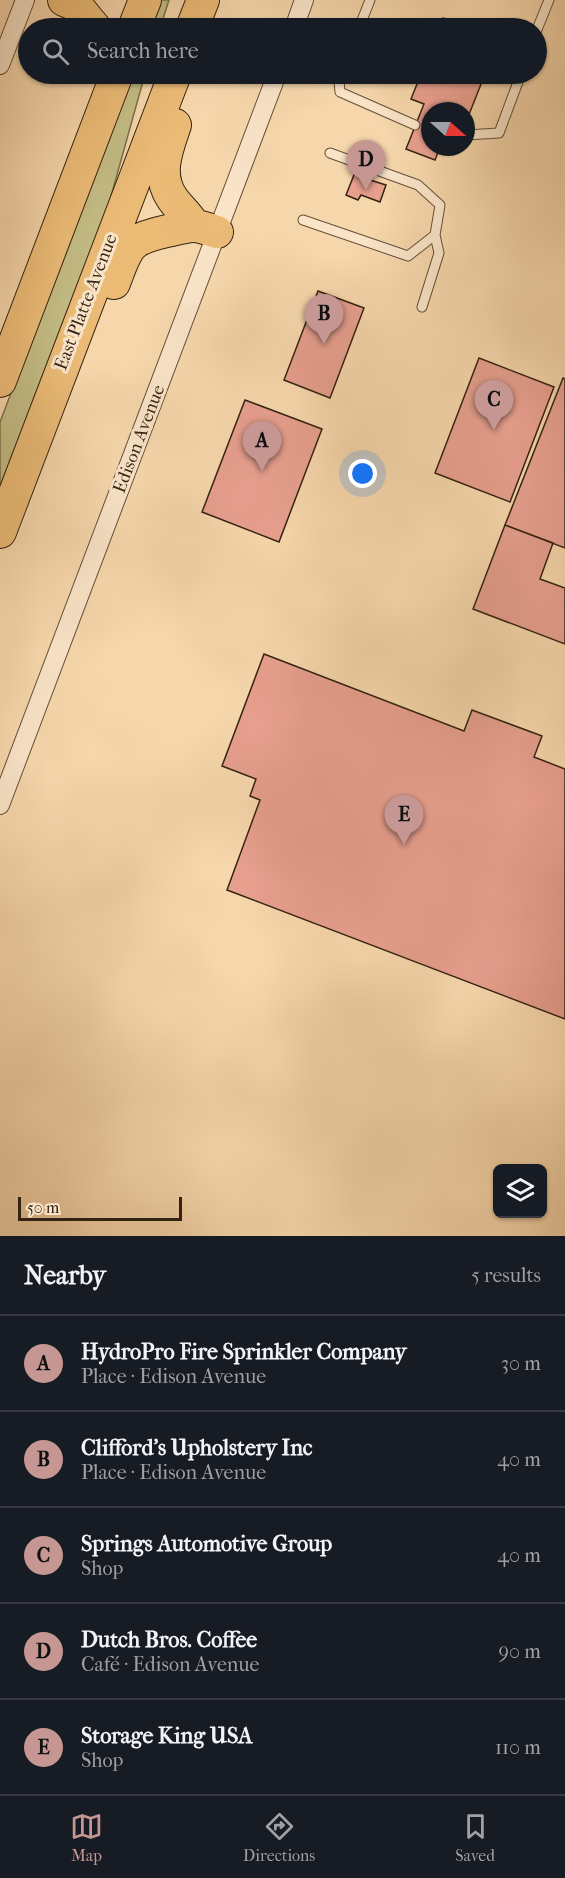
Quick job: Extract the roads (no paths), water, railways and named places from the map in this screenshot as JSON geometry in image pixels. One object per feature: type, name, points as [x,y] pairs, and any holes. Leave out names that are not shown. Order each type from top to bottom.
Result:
[{"type":"highway","points":[[138,18],[145,0]]},
{"type":"highway","points":[[69,198],[65,165],[94,84]]},
{"type":"highway","points":[[0,381],[113,84]]},
{"type":"highway","name":"East Platte Avenue","points":[[0,532],[171,84]]},
{"type":"highway","points":[[190,84],[163,164],[169,191],[205,228]]},
{"type":"highway","points":[[48,402],[75,388],[125,254],[134,242],[148,234],[205,228]]},
{"type":"street","points":[[18,18],[25,0]]},
{"type":"street","points":[[298,18],[304,0]]},
{"type":"street","points":[[0,65],[18,18]]},
{"type":"street","name":"Edison Avenue","points":[[0,805],[205,228],[272,84]]},
{"type":"lane","points":[[363,18],[370,0]]},
{"type":"lane","points":[[542,18],[549,0]]},
{"type":"lane","points":[[339,84],[340,92],[415,125]]},
{"type":"lane","points":[[475,134],[498,133],[517,84]]},
{"type":"lane","points":[[330,153],[418,185],[440,205],[435,235],[439,253],[422,307]]},
{"type":"lane","points":[[303,220],[408,256],[435,235]]},
{"type":"place","name":"Dutch Bros. Coffee","points":[[366,190]]},
{"type":"place","name":"Clifford's Upholstery Inc","points":[[324,344]]},
{"type":"place","name":"Springs Automotive Group","points":[[494,430]]},
{"type":"place","name":"HydroPro Fire Sprinkler Company","points":[[262,471]]},
{"type":"place","name":"Storage King USA","points":[[404,845]]}]
